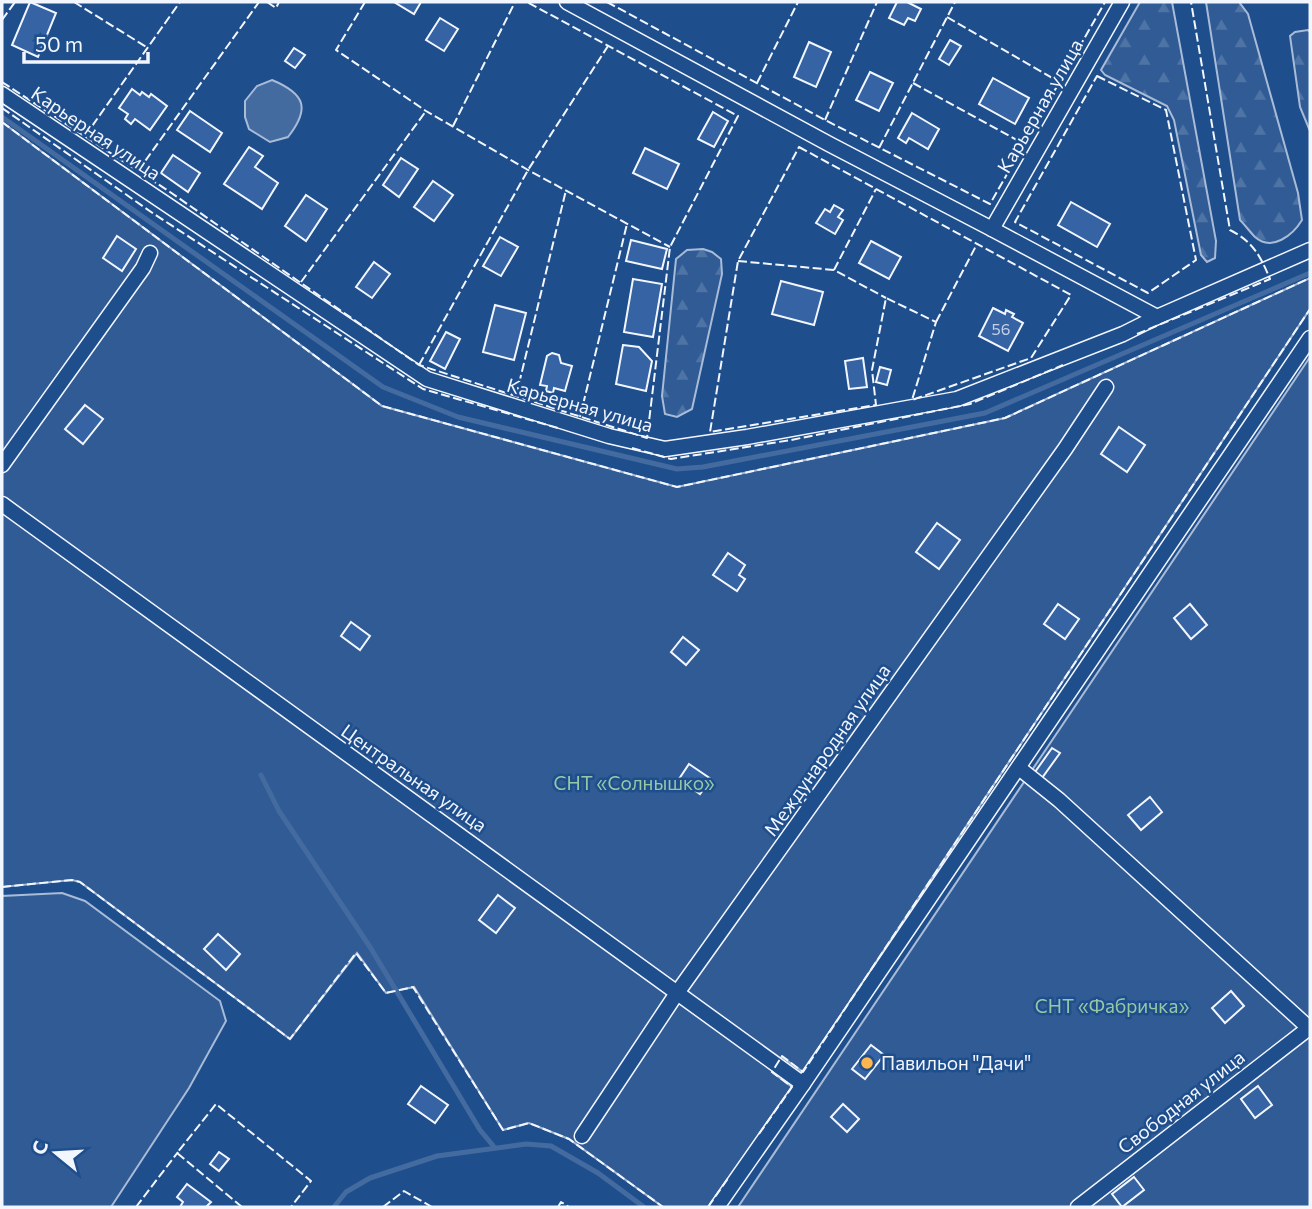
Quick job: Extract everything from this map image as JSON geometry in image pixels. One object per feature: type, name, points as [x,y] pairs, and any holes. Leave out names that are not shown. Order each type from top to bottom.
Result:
[{"type":"street","points":[[567,2],[1157,317]]},
{"type":"street","name":"Карьерная улица","points":[[992,229],[1122,2]]},
{"type":"street","name":"Карьерная улица","points":[[2,94],[297,290],[410,370],[427,379],[609,436],[665,449],[957,399],[1123,334],[1310,250]]},
{"type":"street","points":[[2,465],[143,268],[150,253]]},
{"type":"street","points":[[717,1207],[1310,338]]},
{"type":"street","name":"Международная улица","points":[[582,1136],[677,993],[1106,387]]},
{"type":"street","name":"Центральная улица","points":[[2,504],[333,745],[564,908],[803,1084]]},
{"type":"street","points":[[1019,768],[1059,800],[1309,1028]]},
{"type":"street","name":"Свободная улица","points":[[1078,1207],[1309,1028]]},
{"type":"shaded area","points":[[272,80],[298,97],[302,110],[288,137],[270,142],[249,129],[245,117],[245,101],[257,86]]},
{"type":"shaded area","name":"СНТ «Солнышко»","points":[[2,122],[382,406],[677,487],[1005,418],[1310,278],[1310,309],[803,1072],[782,1057],[776,1065],[772,1072],[792,1087],[708,1207],[663,1207],[569,1139],[529,1123],[503,1130],[414,987],[386,993],[357,953],[290,1039],[80,882],[72,880],[2,887]]},
{"type":"shaded area","name":"СНТ «Фабричка»","points":[[1310,357],[1310,1207],[738,1207]]},
{"type":"shaded area","points":[[62,893],[85,901],[220,1001],[226,1021],[189,1088],[111,1207],[2,1207],[2,896]]},
{"type":"green space","points":[[1140,2],[1172,2],[1216,241],[1215,258],[1207,262],[1201,255],[1174,120],[1167,106],[1105,75],[1101,70]]},
{"type":"green space","points":[[1206,2],[1239,2],[1248,14],[1298,193],[1302,220],[1282,240],[1268,243],[1262,241],[1240,220]]},
{"type":"green space","points":[[1308,30],[1310,131],[1300,107],[1290,36],[1295,32]]},
{"type":"green space","points":[[703,249],[721,259],[722,274],[692,409],[677,417],[665,414],[662,396],[676,259],[687,250]]},
{"type":"building","points":[[30,2],[56,13],[38,57],[12,45]]},
{"type":"building","points":[[394,2],[421,2],[414,14]]},
{"type":"building","points":[[897,2],[907,2],[921,9],[915,21],[908,18],[904,25],[889,18]]},
{"type":"building","points":[[440,18],[458,29],[444,51],[426,40]]},
{"type":"building","points":[[950,40],[961,46],[949,65],[939,59]]},
{"type":"building","points":[[809,42],[831,52],[816,87],[794,77]]},
{"type":"building","points":[[294,48],[305,55],[295,68],[285,61]]},
{"type":"building","points":[[870,72],[893,83],[879,111],[856,100]]},
{"type":"building","points":[[993,78],[1029,98],[1015,124],[979,104]]},
{"type":"building","points":[[132,89],[140,95],[142,92],[149,97],[151,94],[167,106],[150,130],[135,119],[131,124],[125,119],[128,114],[119,108]]},
{"type":"building","points":[[190,111],[222,133],[210,152],[177,130]]},
{"type":"building","points":[[713,112],[728,121],[714,147],[698,139]]},
{"type":"building","points":[[912,113],[939,129],[928,149],[909,138],[906,143],[898,138]]},
{"type":"building","points":[[249,147],[263,156],[255,167],[278,183],[262,209],[224,184]]},
{"type":"building","points":[[645,148],[679,164],[667,189],[633,173]]},
{"type":"building","points":[[173,155],[200,173],[188,192],[161,173]]},
{"type":"building","points":[[401,158],[418,169],[399,197],[383,185]]},
{"type":"building","points":[[433,181],[453,195],[434,221],[414,207]]},
{"type":"building","points":[[306,195],[327,209],[306,241],[285,226]]},
{"type":"building","points":[[1071,202],[1110,224],[1097,247],[1058,225]]},
{"type":"building","points":[[834,205],[843,210],[838,217],[843,220],[835,234],[816,223],[825,209],[830,212]]},
{"type":"building","points":[[117,236],[136,249],[122,271],[103,258]]},
{"type":"building","points":[[500,237],[518,247],[501,276],[483,266]]},
{"type":"building","points":[[631,240],[667,249],[662,269],[626,261]]},
{"type":"building","points":[[871,241],[901,257],[889,279],[859,263]]},
{"type":"building","points":[[374,262],[390,274],[372,298],[356,287]]},
{"type":"building","points":[[633,279],[662,284],[653,337],[624,332]]},
{"type":"building","points":[[781,281],[823,292],[814,325],[772,314]]},
{"type":"building","points":[[495,305],[526,313],[514,360],[483,352]]},
{"type":"building","points":[[993,308],[1005,314],[1006,310],[1014,314],[1012,317],[1023,323],[1008,351],[979,336]]},
{"type":"building","points":[[446,332],[460,339],[445,369],[430,361]]},
{"type":"building","points":[[623,345],[639,347],[652,361],[646,391],[616,384]]},
{"type":"building","points":[[552,353],[559,355],[561,363],[572,366],[565,391],[554,388],[553,393],[546,391],[547,386],[540,385],[547,356]]},
{"type":"building","points":[[863,358],[867,387],[849,389],[845,361]]},
{"type":"building","points":[[880,367],[891,370],[887,385],[876,382]]},
{"type":"building","points":[[85,405],[103,419],[83,444],[65,429]]},
{"type":"building","points":[[1119,427],[1145,445],[1127,472],[1101,454]]},
{"type":"building","points":[[937,523],[960,540],[939,569],[916,552]]},
{"type":"building","points":[[728,553],[745,565],[739,575],[745,579],[737,591],[713,575]]},
{"type":"building","points":[[1058,604],[1079,619],[1065,639],[1044,624]]},
{"type":"building","points":[[1190,604],[1207,625],[1191,639],[1174,618]]},
{"type":"building","points":[[351,622],[370,636],[360,650],[341,636]]},
{"type":"building","points":[[683,637],[699,650],[686,665],[671,652]]},
{"type":"building","points":[[1052,748],[1060,753],[1042,778],[1035,772]]},
{"type":"building","points":[[689,764],[711,779],[700,794],[679,779]]},
{"type":"building","points":[[1150,797],[1162,812],[1141,830],[1128,815]]},
{"type":"building","points":[[498,895],[515,908],[496,933],[479,920]]},
{"type":"building","points":[[218,934],[240,954],[226,970],[204,949]]},
{"type":"building","points":[[1231,991],[1244,1006],[1225,1023],[1212,1008]]},
{"type":"building","name":"Павильон \"Дачи\"","points":[[871,1045],[884,1055],[865,1079],[852,1069]]},
{"type":"building","points":[[421,1086],[448,1105],[435,1123],[408,1104]]},
{"type":"building","points":[[1258,1086],[1272,1105],[1255,1118],[1241,1099]]},
{"type":"building","points":[[843,1104],[859,1119],[847,1132],[831,1117]]},
{"type":"building","points":[[219,1152],[229,1159],[219,1171],[210,1164]]},
{"type":"building","points":[[1134,1177],[1144,1190],[1122,1207],[1112,1194]]},
{"type":"building","points":[[187,1184],[211,1202],[206,1207],[180,1207],[183,1202],[177,1197]]},
{"type":"waterway","points":[[2,117],[383,387],[458,417],[677,469],[703,467],[985,413],[1310,273]]},
{"type":"waterway","points":[[261,775],[279,811],[370,947],[480,1130],[495,1148]]},
{"type":"waterway","points":[[334,1207],[346,1192],[370,1178],[437,1156],[526,1144],[551,1146],[598,1173],[644,1207]]},
{"type":"fence","points":[[2,20],[15,2]]},
{"type":"fence","points":[[74,2],[148,48]]},
{"type":"fence","points":[[85,136],[180,2]]},
{"type":"fence","points":[[138,171],[259,2]]},
{"type":"fence","points":[[267,2],[276,8],[279,2]]},
{"type":"fence","points":[[365,2],[336,50],[426,111],[670,247]]},
{"type":"fence","points":[[453,126],[515,2]]},
{"type":"fence","points":[[2,82],[170,192],[419,365],[647,438],[670,247],[738,116],[527,2]]},
{"type":"fence","points":[[607,2],[825,120],[990,204],[1105,2]]},
{"type":"fence","points":[[757,83],[798,2]]},
{"type":"fence","points":[[825,120],[877,2]]},
{"type":"fence","points":[[879,148],[955,2]]},
{"type":"fence","points":[[1137,334],[1270,279],[1255,250],[1245,239],[1230,230],[1191,2]]},
{"type":"fence","points":[[947,17],[1059,82]]},
{"type":"fence","points":[[419,365],[528,170],[608,46]]},
{"type":"fence","points":[[1097,76],[1166,110],[1196,260],[1148,293],[1015,222],[1097,76]]},
{"type":"fence","points":[[913,83],[1024,144]]},
{"type":"fence","points":[[2,108],[154,214],[423,389],[558,428]]},
{"type":"fence","points":[[301,282],[426,111]]},
{"type":"fence","points":[[2,122],[382,406],[677,487],[1005,418],[1310,278]]},
{"type":"fence","points":[[799,147],[1071,295],[1031,358],[912,400],[936,322],[886,298],[872,370],[876,405],[710,432],[738,261],[799,147]]},
{"type":"fence","points":[[834,270],[876,189]]},
{"type":"fence","points":[[516,396],[566,190]]},
{"type":"fence","points":[[580,417],[627,224]]},
{"type":"fence","points":[[936,322],[977,244]]},
{"type":"fence","points":[[738,261],[834,270],[886,298]]},
{"type":"fence","points":[[759,1134],[792,1087],[772,1072],[782,1056],[803,1072],[1310,309]]},
{"type":"fence","points":[[632,448],[671,459],[791,440],[970,404],[1063,365]]},
{"type":"fence","points":[[2,887],[72,880],[80,882],[290,1039],[356,953],[386,993],[413,987],[503,1130],[529,1123],[569,1139],[663,1207]]},
{"type":"fence","points":[[242,1207],[177,1153],[216,1104],[311,1181],[291,1207]]},
{"type":"fence","points":[[136,1207],[178,1152]]},
{"type":"fence","points":[[708,1207],[729,1177]]},
{"type":"fence","points":[[383,1207],[404,1191],[432,1207]]},
{"type":"fence","points":[[558,1207],[561,1202],[569,1207]]},
{"type":"place","name":"Павильон \"Дачи\"","points":[[867,1063]]}]
